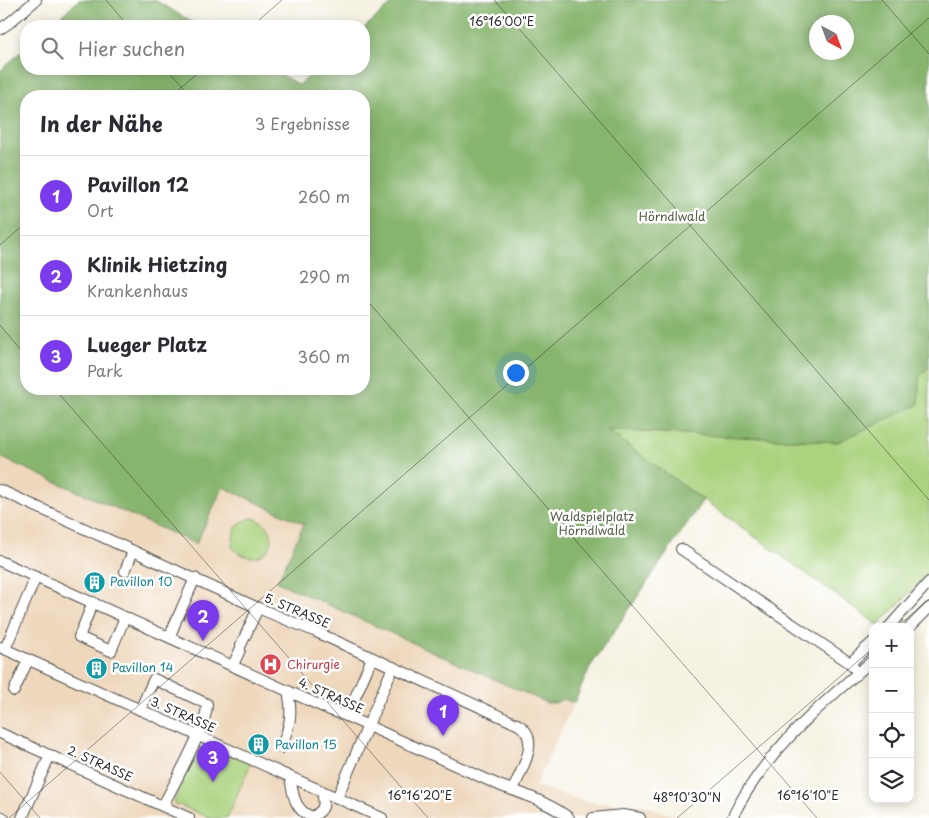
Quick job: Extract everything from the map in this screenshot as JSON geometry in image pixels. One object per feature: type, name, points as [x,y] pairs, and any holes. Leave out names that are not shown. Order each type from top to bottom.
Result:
[{"type":"street","points":[[0,28],[10,24],[36,0]]},
{"type":"street","name":"5. STRASSE","points":[[0,490],[524,728],[529,737],[529,750],[513,790]]},
{"type":"street","points":[[681,550],[850,663],[858,672]]},
{"type":"street","points":[[125,571],[133,551]]},
{"type":"street","name":"4. STRASSE","points":[[0,561],[513,790],[569,818]]},
{"type":"street","points":[[2,648],[36,577]]},
{"type":"street","points":[[170,636],[195,578]]},
{"type":"street","points":[[893,623],[929,582]]},
{"type":"street","points":[[93,602],[79,637],[111,651],[125,617]]},
{"type":"street","points":[[233,665],[258,608]]},
{"type":"street","points":[[914,623],[929,608]]},
{"type":"street","points":[[850,663],[869,646]]},
{"type":"street","name":"3. STRASSE","points":[[2,648],[382,818]]},
{"type":"street","points":[[346,716],[372,658]]},
{"type":"street","points":[[14,691],[28,660]]},
{"type":"street","points":[[732,818],[740,802],[771,759],[802,724],[869,663]]},
{"type":"street","points":[[337,798],[392,667]]},
{"type":"street","points":[[140,710],[154,679],[207,704],[207,712],[198,735],[163,806]]},
{"type":"street","points":[[281,748],[292,715],[292,705],[288,691]]},
{"type":"street","name":"2. STRASSE","points":[[0,733],[189,818]]},
{"type":"street","points":[[22,818],[50,755]]},
{"type":"street","points":[[290,777],[295,804],[305,814],[312,817],[320,812],[324,806],[322,792]]},
{"type":"street","points":[[593,818],[623,815],[640,818]]},
{"type":"street","points":[[0,816],[4,818]]},
{"type":"shaded area","points":[[0,457],[196,544],[223,487],[305,524],[277,583],[555,703],[563,699],[574,703],[535,786],[584,801],[644,805],[680,818],[0,818]]},
{"type":"green space","points":[[79,0],[155,0],[189,20],[57,20]]},
{"type":"green space","name":"Hörndlwald","points":[[396,0],[929,0],[929,366],[919,377],[919,404],[838,442],[607,430],[703,500],[590,667],[574,703],[563,699],[555,703],[547,703],[277,582],[304,524],[223,487],[196,544],[0,457],[0,71],[20,53],[20,75],[282,75],[299,85],[311,75],[370,75],[370,23]]},
{"type":"green space","points":[[929,366],[929,571],[923,580],[880,623],[875,623],[606,430],[838,442],[919,377]]},
{"type":"green space","points":[[253,518],[265,524],[271,532],[272,541],[269,549],[263,555],[254,557],[243,555],[232,547],[236,528],[242,522]]},
{"type":"green space","points":[[207,745],[251,763],[227,818],[210,818],[179,805],[175,806],[174,802],[192,761],[202,748]]},
{"type":"place","name":"Pavillon 10","points":[[94,582]]},
{"type":"place","name":"Klinik Hietzing","points":[[203,641]]},
{"type":"place","name":"Chirurgie","points":[[271,665]]},
{"type":"place","name":"Pavillon 14","points":[[96,668]]},
{"type":"place","name":"Pavillon 12","points":[[443,736]]},
{"type":"place","name":"Pavillon 15","points":[[259,745]]},
{"type":"place","name":"Lueger Platz","points":[[213,782]]},
{"type":"park label","name":"Waldspielplatz Hörndlwald","points":[[592,524]]}]
